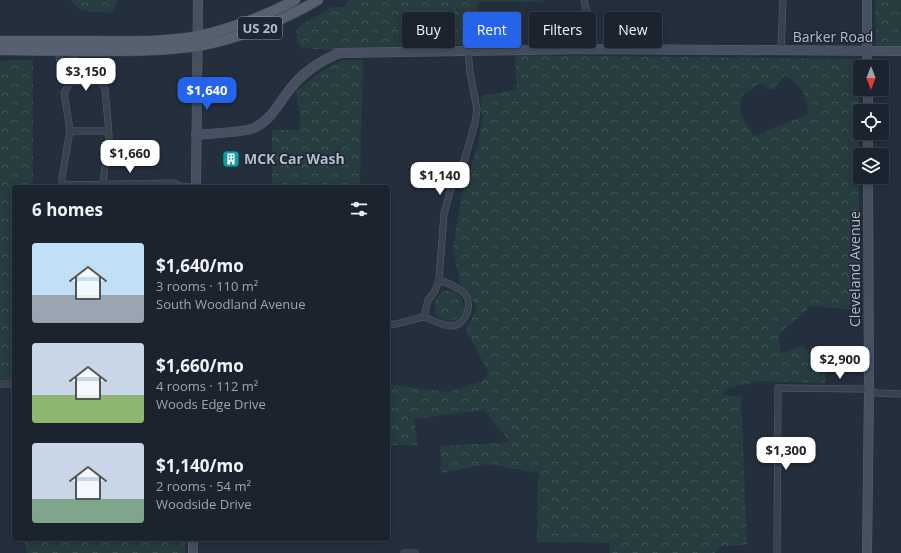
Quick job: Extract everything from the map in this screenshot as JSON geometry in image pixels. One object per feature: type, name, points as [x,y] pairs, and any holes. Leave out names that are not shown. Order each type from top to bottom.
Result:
[{"type":"main road","name":"US 20","points":[[0,50],[151,40],[198,41],[284,6],[295,0]]},
{"type":"main road","name":"US 20","points":[[0,41],[58,46],[77,51],[141,51],[247,33],[290,15],[318,0]]},
{"type":"street","points":[[196,185],[198,0]]},
{"type":"street","points":[[584,0],[586,8],[586,49]]},
{"type":"street","points":[[781,50],[784,0]]},
{"type":"street","points":[[867,0],[867,60]]},
{"type":"street","points":[[58,46],[63,76],[71,81],[83,83],[96,81],[103,85],[108,132],[103,185]]},
{"type":"street","name":"Barker Road","points":[[196,135],[253,129],[266,121],[287,92],[302,75],[328,57],[340,53],[586,49],[901,51]]},
{"type":"street","points":[[62,185],[70,131],[64,93],[71,81],[69,66],[70,60],[77,51]]},
{"type":"street","points":[[424,317],[428,300],[435,291],[439,280],[444,214],[451,188],[464,161],[475,123],[477,110],[468,51]]},
{"type":"street","points":[[70,131],[108,132]]},
{"type":"street","points":[[115,185],[174,183],[179,185]]},
{"type":"street","name":"Cleveland Avenue","points":[[867,553],[869,391],[868,184]]},
{"type":"street","points":[[390,326],[424,317],[442,325],[451,326],[457,325],[463,320],[468,310],[467,298],[464,293],[458,288],[439,280]]},
{"type":"street","points":[[0,384],[12,384]]},
{"type":"street","points":[[777,553],[778,388],[862,389],[877,393],[901,394]]},
{"type":"street","points":[[193,541],[193,553]]},
{"type":"street","points":[[404,553],[415,553]]},
{"type":"green space","points":[[70,0],[118,0],[112,13],[82,11]]},
{"type":"green space","points":[[348,0],[543,0],[543,2],[478,2],[478,12],[463,12],[463,45],[455,45],[455,12],[402,12],[402,47],[335,50],[302,48],[297,41],[297,30],[302,24],[332,7],[347,7]]},
{"type":"green space","points":[[875,0],[901,0],[901,47],[876,47]]},
{"type":"green space","points":[[515,55],[859,59],[853,60],[853,96],[859,96],[859,104],[853,104],[853,140],[859,140],[859,148],[853,148],[853,184],[859,184],[858,310],[811,306],[779,334],[780,353],[802,346],[826,373],[825,383],[760,381],[729,388],[721,395],[741,396],[747,545],[722,546],[714,553],[610,553],[610,543],[537,542],[538,473],[487,464],[441,473],[440,446],[510,442],[484,410],[414,419],[418,445],[390,445],[390,384],[448,392],[482,381],[488,371],[466,331],[477,306],[460,283],[453,248],[461,198],[477,148],[483,118],[480,96],[517,90]],"holes":[[[785,75],[799,87],[807,101],[808,114],[754,136],[744,121],[740,109],[743,94],[761,83],[769,90],[775,89]]]},
{"type":"green space","points":[[33,60],[33,185],[12,185],[12,381],[0,379],[0,61]]},
{"type":"green space","points":[[342,60],[363,60],[360,185],[272,185],[272,130],[298,130],[301,125],[296,91],[325,69]]},
{"type":"green space","points":[[447,290],[456,293],[461,298],[463,305],[463,311],[460,317],[454,320],[446,320],[436,316],[435,304],[437,297],[439,294]]},
{"type":"green space","points":[[24,541],[185,541],[185,553],[27,553]]},
{"type":"place","name":"MCK Car Wash","points":[[231,159]]}]
